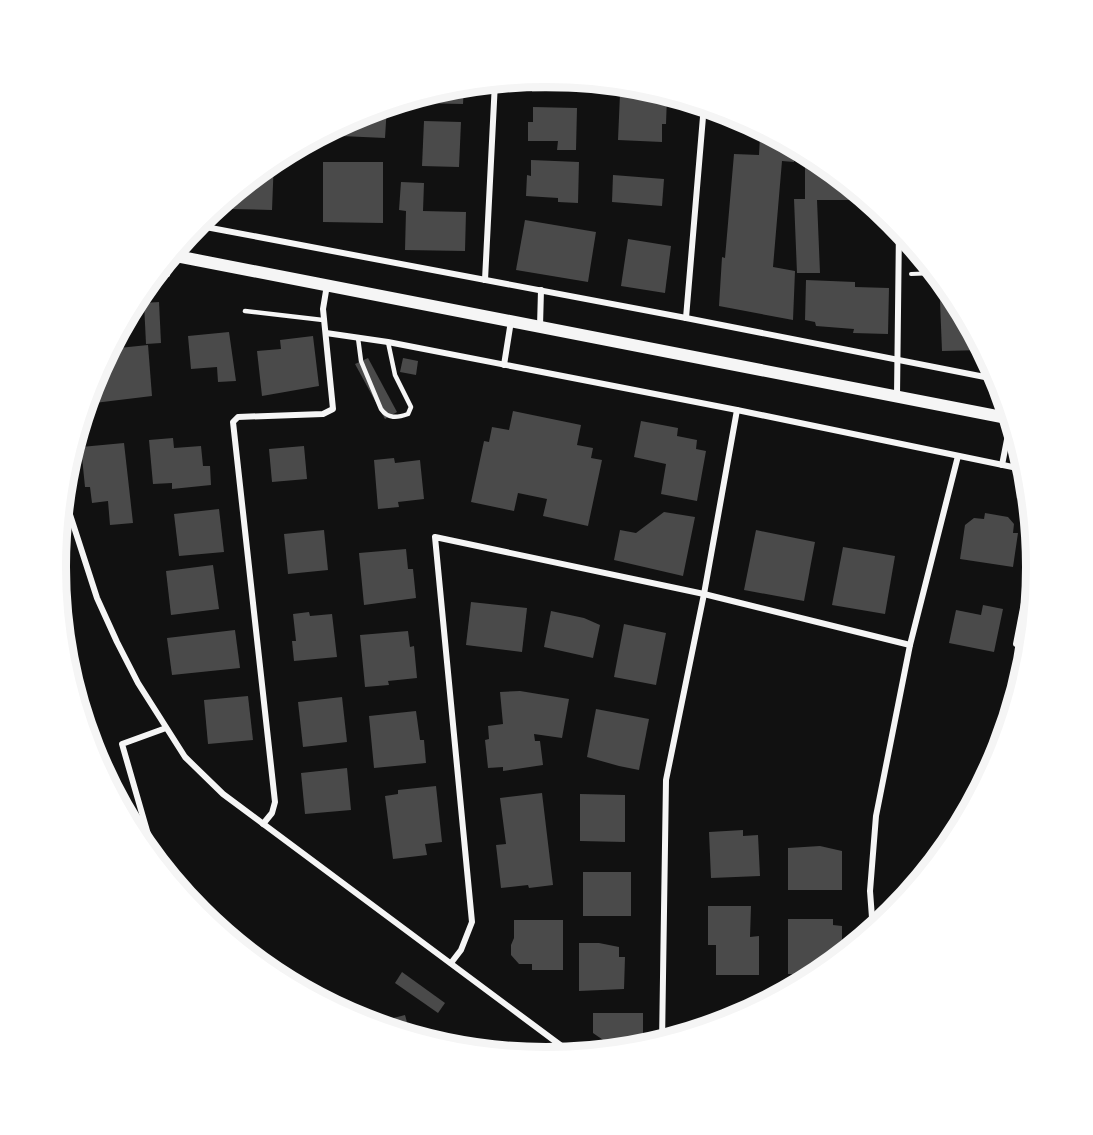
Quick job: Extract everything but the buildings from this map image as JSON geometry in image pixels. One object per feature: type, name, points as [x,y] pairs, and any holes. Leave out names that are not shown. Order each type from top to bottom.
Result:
[{"type":"main road","points":[[180,257],[1002,417]]},
{"type":"street","points":[[485,280],[495,90]]},
{"type":"street","points":[[686,318],[703,114]]},
{"type":"street","points":[[208,227],[987,377]]},
{"type":"street","points":[[897,397],[899,242]]},
{"type":"street","points":[[263,824],[273,813],[275,802],[233,422],[238,417],[323,414],[333,409],[323,320],[323,303],[327,285]]},
{"type":"street","points":[[540,327],[541,290]]},
{"type":"street","points":[[504,365],[511,321]]},
{"type":"street","points":[[326,333],[388,342],[737,410],[1017,468]]},
{"type":"street","points":[[663,1034],[666,780],[704,594],[737,410]]},
{"type":"street","points":[[1002,465],[1008,434]]},
{"type":"street","points":[[872,920],[870,891],[876,816],[910,645],[958,456]]},
{"type":"street","points":[[69,512],[97,598],[133,672],[166,728],[196,769],[223,794],[564,1047]]},
{"type":"street","points":[[451,963],[461,950],[472,922],[435,537],[704,594],[910,645]]},
{"type":"street","points":[[1021,645],[1016,644],[1026,591]]},
{"type":"street","points":[[149,836],[122,744],[166,728]]},
{"type":"lane","points":[[245,311],[323,320]]},
{"type":"lane","points":[[358,338],[361,362],[381,409],[386,415],[398,418],[408,414],[411,407],[395,375],[388,342]]},
{"type":"path","points":[[899,274],[927,273]]}]
